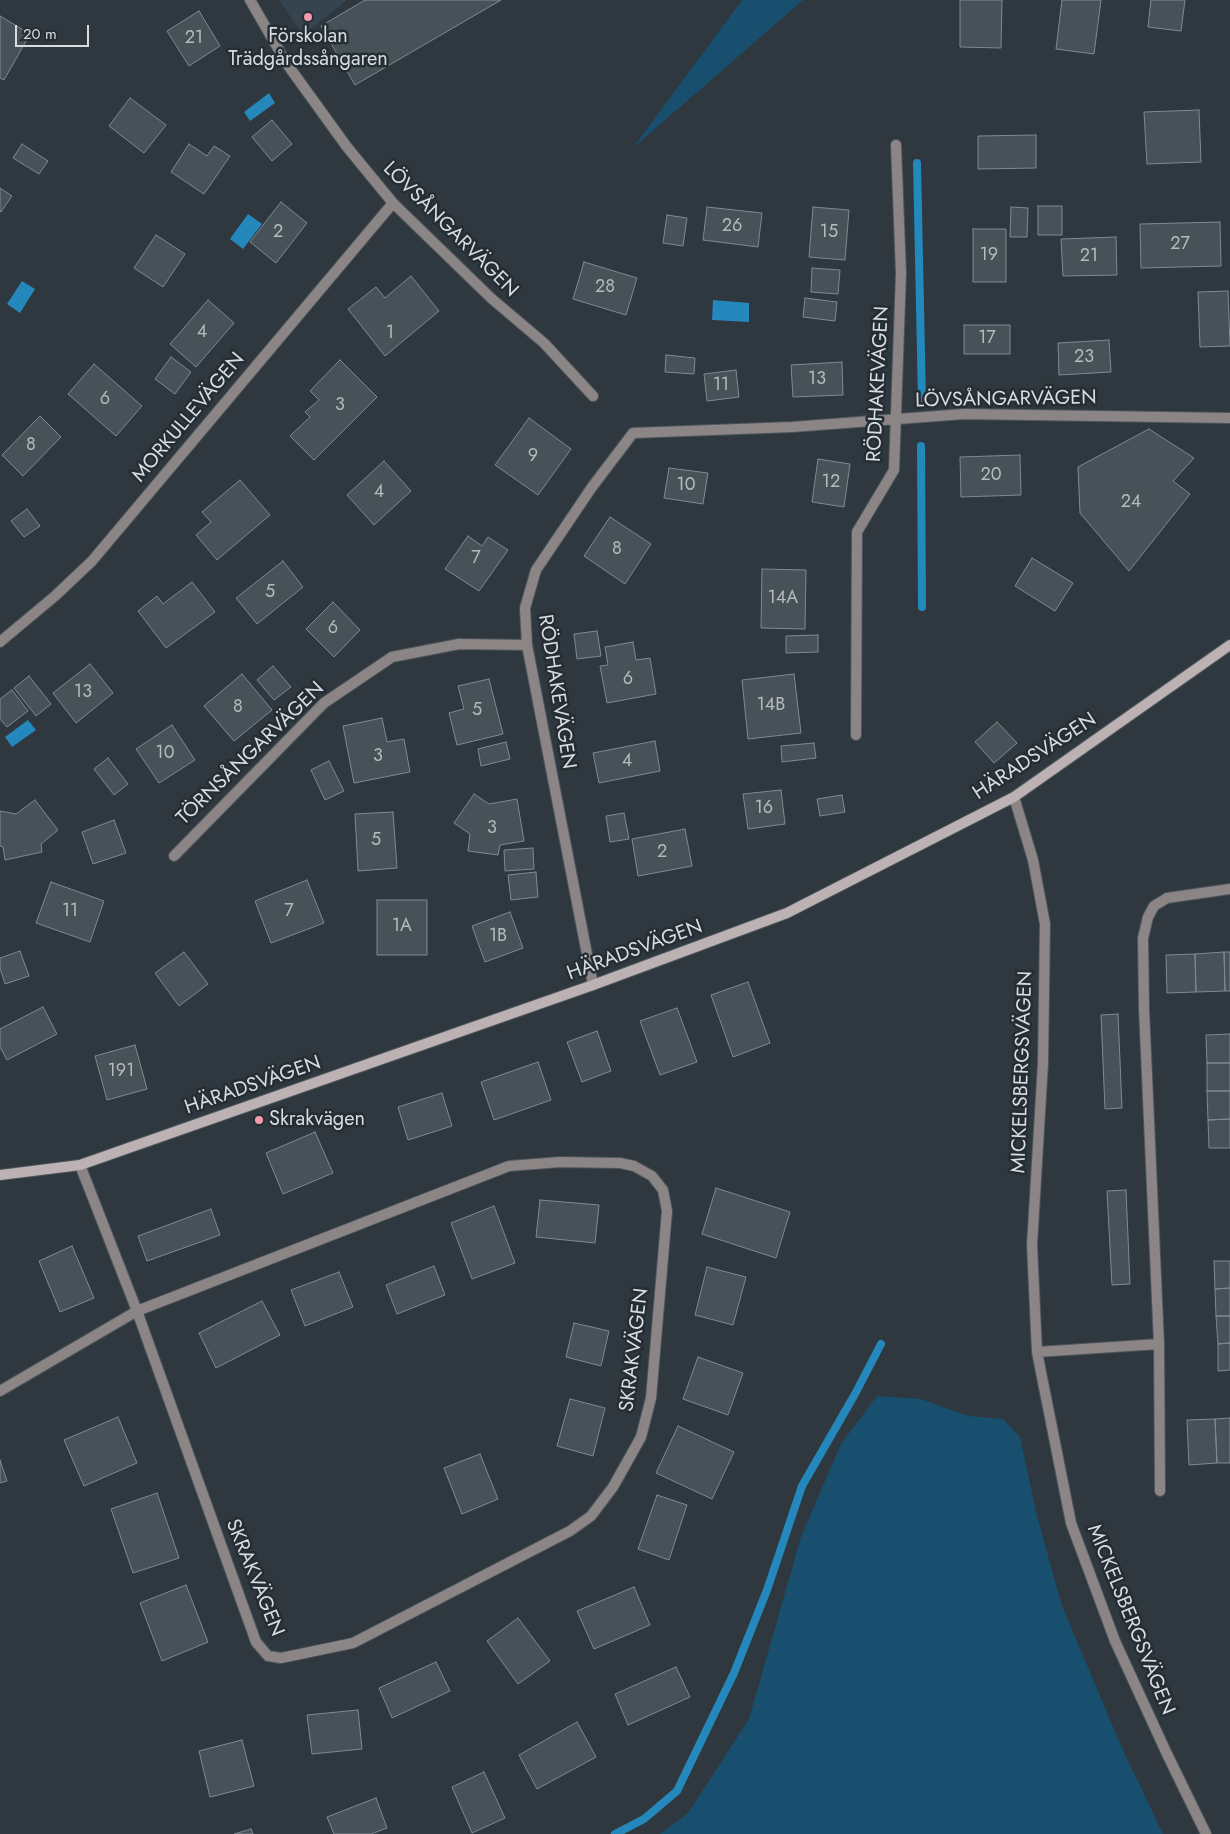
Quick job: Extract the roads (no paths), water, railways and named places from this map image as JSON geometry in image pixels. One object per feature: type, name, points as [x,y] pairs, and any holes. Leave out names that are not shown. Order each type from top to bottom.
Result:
[{"type":"street","name":"LÖVSÅNGARVÄGEN","points":[[250,0],[287,64],[347,147],[393,203],[492,299],[544,343],[593,396]]},
{"type":"street","name":"RÖDHAKEVÄGEN","points":[[856,735],[857,532],[894,470],[901,273],[896,145]]},
{"type":"street","name":"MORKULLEVÄGEN","points":[[0,642],[55,596],[92,561],[393,203]]},
{"type":"street","name":"LÖVSÅNGARVÄGEN","points":[[633,433],[792,427],[964,414],[1230,418]]},
{"type":"street","name":"RÖDHAKEVÄGEN","points":[[593,985],[527,645],[525,608],[536,570],[592,487],[633,433]]},
{"type":"street","name":"TÖRNSÅNGARVÄGEN","points":[[174,856],[324,703],[392,657],[459,644],[527,645]]},
{"type":"street","name":"HÄRADSVÄGEN","points":[[0,1175],[80,1165],[593,985],[788,913],[1014,797],[1230,645]]},
{"type":"street","name":"MICKELSBERGSVÄGEN","points":[[1014,797],[1033,860],[1045,924],[1043,1063],[1032,1246],[1037,1352],[1071,1522],[1115,1641],[1206,1834]]},
{"type":"street","points":[[1160,1491],[1159,1344],[1144,1008],[1143,938],[1148,917],[1154,906],[1168,898],[1230,889]]},
{"type":"street","name":"SKRAKVÄGEN","points":[[80,1165],[137,1311],[256,1642],[268,1656],[282,1658],[353,1643],[570,1531],[591,1516],[613,1487],[641,1436],[651,1398],[668,1211],[663,1190],[658,1183],[652,1176],[634,1166],[620,1163],[560,1162],[509,1166],[137,1311]]},
{"type":"street","points":[[0,1390],[137,1311]]},
{"type":"street","points":[[1037,1352],[1159,1344]]},
{"type":"waterway","points":[[917,163],[922,400]]},
{"type":"waterway","points":[[921,446],[922,607]]},
{"type":"waterway","points":[[615,1834],[644,1819],[677,1791],[734,1673],[767,1590],[802,1486],[855,1394],[881,1344]]},
{"type":"place","name":"Förskolan Trädgårdssångaren","points":[[308,17]]},
{"type":"place","name":"Skrakvägen","points":[[259,1120]]}]
